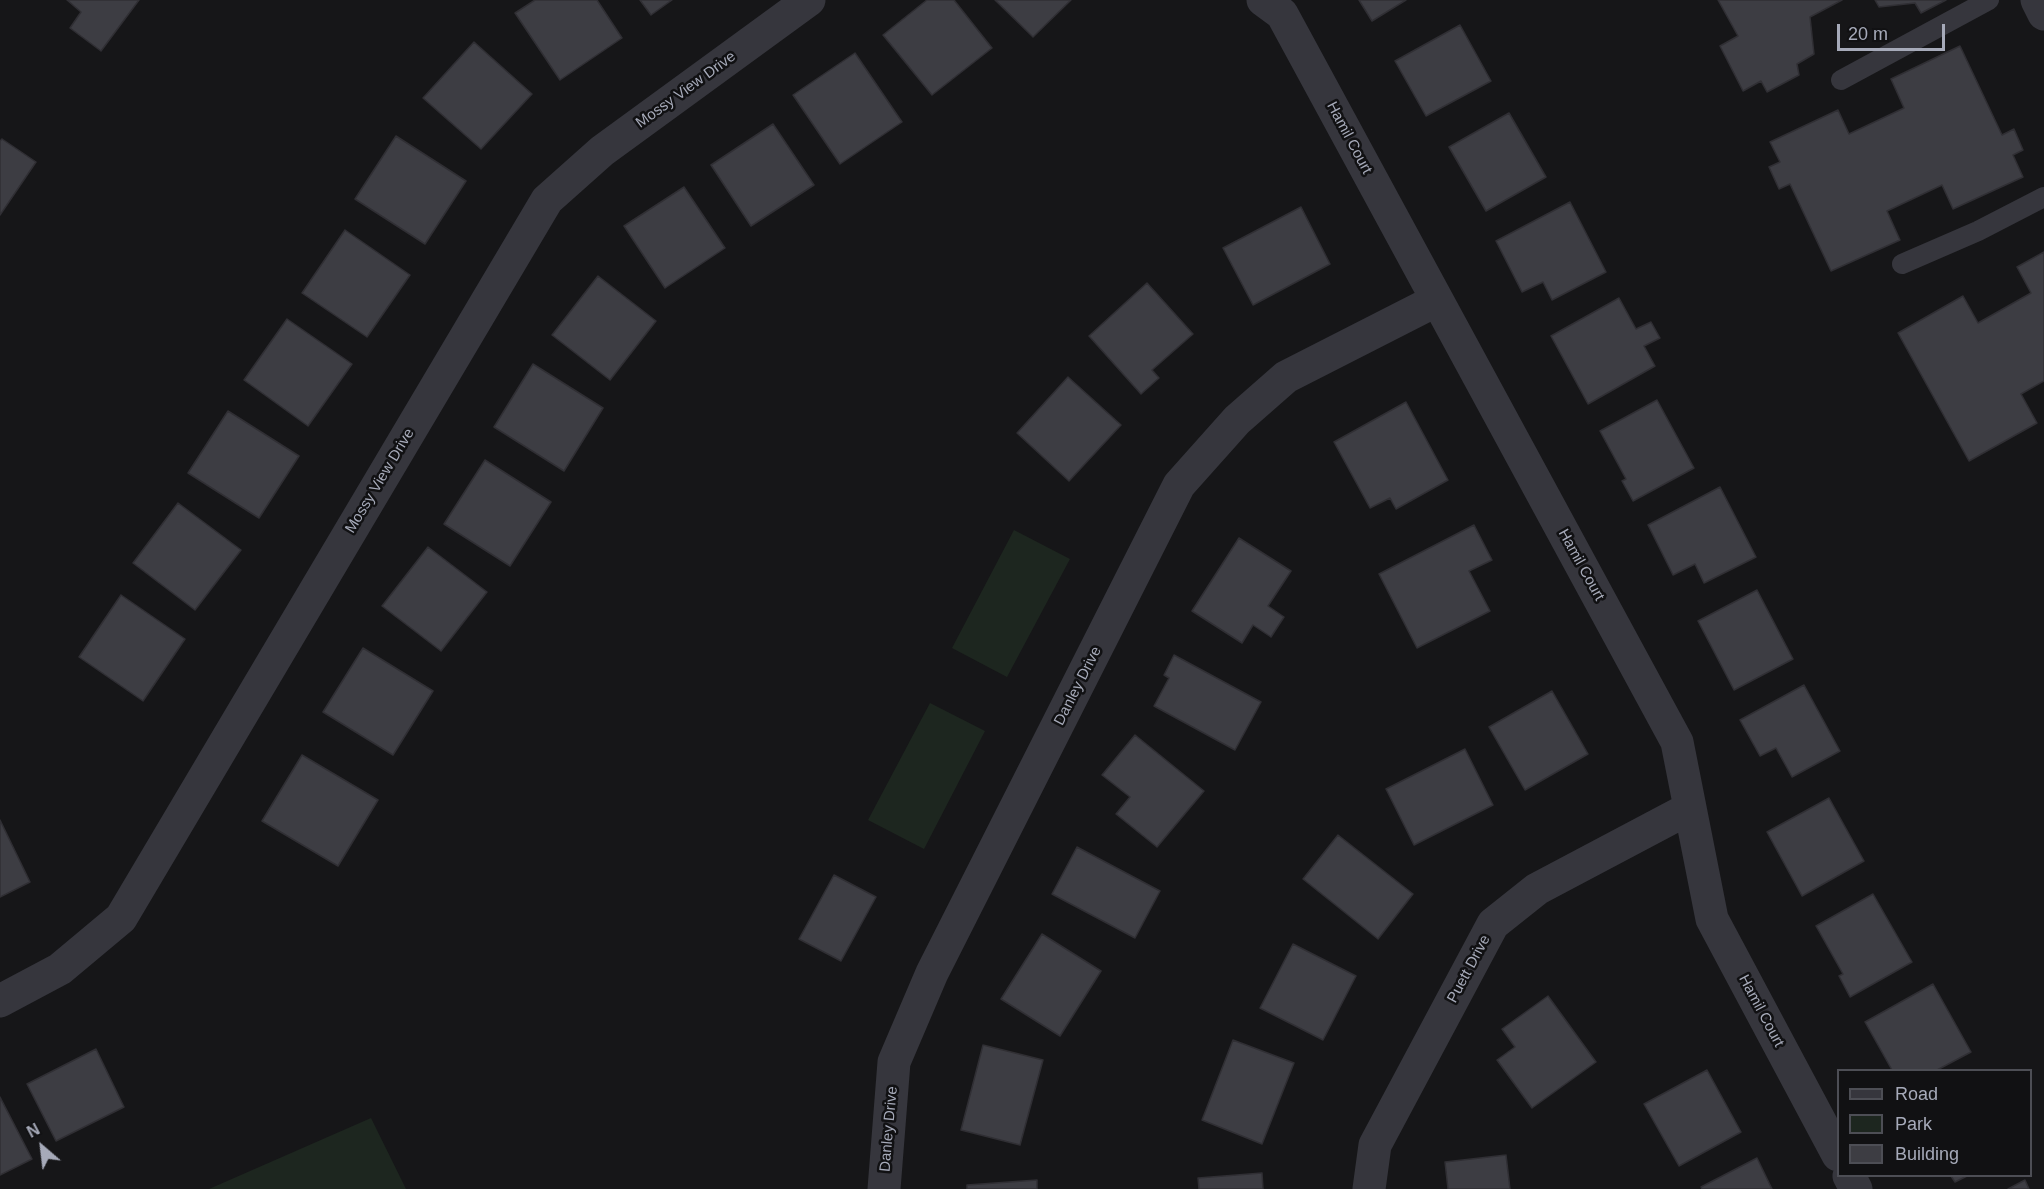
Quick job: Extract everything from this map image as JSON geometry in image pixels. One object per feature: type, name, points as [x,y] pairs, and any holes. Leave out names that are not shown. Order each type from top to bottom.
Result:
[{"type":"street","name":"Mossy View Drive","points":[[0,1001],[60,969],[121,918],[547,200],[602,151],[808,0]]},
{"type":"street","name":"Hamil Court","points":[[1263,0],[1282,14],[1677,742],[1712,919],[1837,1151]]},
{"type":"street","points":[[2037,0],[2044,14]]},
{"type":"street","name":"Danley Drive","points":[[884,1189],[894,1062],[932,973],[1179,485],[1237,420],[1286,377],[1437,300]]},
{"type":"street","name":"Puett Drive","points":[[1369,1189],[1375,1145],[1493,924],[1537,889],[1690,808]]},
{"type":"lane","points":[[1841,80],[1989,0]]},
{"type":"lane","points":[[1902,264],[1978,231],[2044,197]]},
{"type":"green space","points":[[1014,530],[1070,559],[1007,677],[952,648]]},
{"type":"green space","points":[[930,703],[985,731],[924,849],[868,820]]},
{"type":"green space","points":[[371,1118],[406,1189],[209,1189]]},
{"type":"building","points":[[67,0],[139,0],[101,51],[70,28],[81,12]]},
{"type":"building","points":[[535,0],[597,0],[622,38],[560,80],[515,13]]},
{"type":"building","points":[[640,0],[672,0],[651,15]]},
{"type":"building","points":[[927,0],[954,0],[992,48],[932,95],[883,35]]},
{"type":"building","points":[[995,0],[1071,0],[1033,37]]},
{"type":"building","points":[[1359,0],[1406,0],[1372,21]]},
{"type":"building","points":[[1718,0],[1842,0],[1810,17],[1814,54],[1797,64],[1799,75],[1767,92],[1761,81],[1743,91],[1720,46],[1738,36]]},
{"type":"building","points":[[1875,0],[1946,0],[1921,13],[1915,3],[1879,7]]},
{"type":"building","points":[[1460,25],[1491,81],[1426,116],[1395,61]]},
{"type":"building","points":[[474,42],[532,94],[481,149],[423,98]]},
{"type":"building","points":[[1960,46],[2002,135],[2014,129],[2023,150],[2013,155],[2023,177],[1953,209],[1942,185],[1887,211],[1900,240],[1831,271],[1790,184],[1779,189],[1769,167],[1780,162],[1770,142],[1838,110],[1849,134],[1904,108],[1891,79]]},
{"type":"building","points":[[855,53],[902,122],[840,164],[793,95]]},
{"type":"building","points":[[1509,113],[1546,177],[1486,211],[1449,147]]},
{"type":"building","points":[[773,124],[814,185],[751,226],[711,165]]},
{"type":"building","points":[[396,136],[466,181],[425,244],[355,199]]},
{"type":"building","points":[[2,139],[36,162],[0,215],[0,141]]},
{"type":"building","points":[[684,187],[725,248],[665,288],[624,226]]},
{"type":"building","points":[[1570,202],[1606,272],[1552,300],[1543,282],[1522,292],[1496,241]]},
{"type":"building","points":[[1301,207],[1330,264],[1253,305],[1223,248]]},
{"type":"building","points":[[345,230],[410,275],[367,337],[302,293]]},
{"type":"building","points":[[2044,252],[2044,381],[2021,394],[2037,423],[1969,461],[1898,333],[1963,296],[1978,323],[2031,293],[2017,267]]},
{"type":"building","points":[[598,276],[656,321],[610,380],[552,335]]},
{"type":"building","points":[[1147,283],[1193,334],[1152,370],[1159,378],[1141,394],[1089,336]]},
{"type":"building","points":[[1619,298],[1636,329],[1651,322],[1660,338],[1644,346],[1655,366],[1588,404],[1551,336]]},
{"type":"building","points":[[287,319],[352,364],[308,426],[244,380]]},
{"type":"building","points":[[533,364],[603,408],[564,471],[494,427]]},
{"type":"building","points":[[1068,377],[1121,425],[1069,481],[1017,433]]},
{"type":"building","points":[[1657,400],[1694,468],[1633,501],[1622,481],[1626,479],[1600,431]]},
{"type":"building","points":[[1406,402],[1448,480],[1396,509],[1390,498],[1370,508],[1334,442]]},
{"type":"building","points":[[228,411],[299,456],[259,518],[188,473]]},
{"type":"building","points":[[485,460],[551,502],[510,566],[444,524]]},
{"type":"building","points":[[1720,487],[1756,557],[1704,583],[1695,564],[1673,575],[1648,525]]},
{"type":"building","points":[[178,503],[241,550],[195,610],[133,563]]},
{"type":"building","points":[[1474,525],[1492,560],[1469,571],[1490,611],[1417,648],[1379,574]]},
{"type":"building","points":[[1239,538],[1291,571],[1268,606],[1284,617],[1271,637],[1253,625],[1242,643],[1192,611]]},
{"type":"building","points":[[428,547],[487,592],[441,651],[382,606]]},
{"type":"building","points":[[1757,590],[1793,659],[1734,690],[1698,621]]},
{"type":"building","points":[[121,595],[185,639],[143,701],[79,657]]},
{"type":"building","points":[[363,648],[433,691],[393,755],[323,712]]},
{"type":"building","points":[[1174,655],[1261,702],[1235,750],[1154,706],[1169,678],[1164,675]]},
{"type":"building","points":[[1804,685],[1840,751],[1792,777],[1776,748],[1760,756],[1740,720]]},
{"type":"building","points":[[1552,691],[1588,754],[1525,790],[1489,727]]},
{"type":"building","points":[[1135,735],[1204,791],[1157,847],[1116,814],[1130,797],[1102,775]]},
{"type":"building","points":[[1465,749],[1493,805],[1414,845],[1386,789]]},
{"type":"building","points":[[302,755],[378,800],[338,866],[262,821]]},
{"type":"building","points":[[1829,798],[1864,861],[1802,896],[1767,832]]},
{"type":"building","points":[[0,820],[30,882],[0,897]]},
{"type":"building","points":[[1338,835],[1413,894],[1378,939],[1303,879]]},
{"type":"building","points":[[1077,847],[1160,891],[1135,938],[1052,894]]},
{"type":"building","points":[[834,875],[876,897],[841,961],[799,939]]},
{"type":"building","points":[[1873,894],[1912,962],[1850,997],[1839,976],[1843,974],[1816,926]]},
{"type":"building","points":[[1042,934],[1101,971],[1060,1036],[1001,999]]},
{"type":"building","points":[[1293,944],[1356,976],[1323,1040],[1260,1008]]},
{"type":"building","points":[[1933,984],[1971,1052],[1939,1069],[1891,1069],[1865,1022]]},
{"type":"building","points":[[1548,996],[1596,1062],[1532,1108],[1497,1060],[1515,1047],[1502,1029]]},
{"type":"building","points":[[1233,1040],[1294,1063],[1262,1144],[1202,1120]]},
{"type":"building","points":[[983,1045],[1043,1060],[1020,1145],[961,1130]]},
{"type":"building","points":[[96,1049],[124,1107],[56,1141],[27,1084]]},
{"type":"building","points":[[1707,1070],[1741,1132],[1679,1166],[1644,1104]]},
{"type":"building","points":[[0,1097],[32,1159],[0,1175]]},
{"type":"building","points":[[1506,1155],[1510,1189],[1448,1189],[1445,1162]]},
{"type":"building","points":[[1757,1158],[1772,1189],[1702,1189],[1701,1187]]},
{"type":"building","points":[[1262,1173],[1263,1189],[1199,1189],[1198,1178]]},
{"type":"building","points":[[1952,1177],[1965,1177],[1955,1182]]},
{"type":"building","points":[[1037,1180],[1037,1189],[967,1189],[967,1185]]},
{"type":"building","points":[[2025,1180],[2029,1189],[2008,1189]]}]
